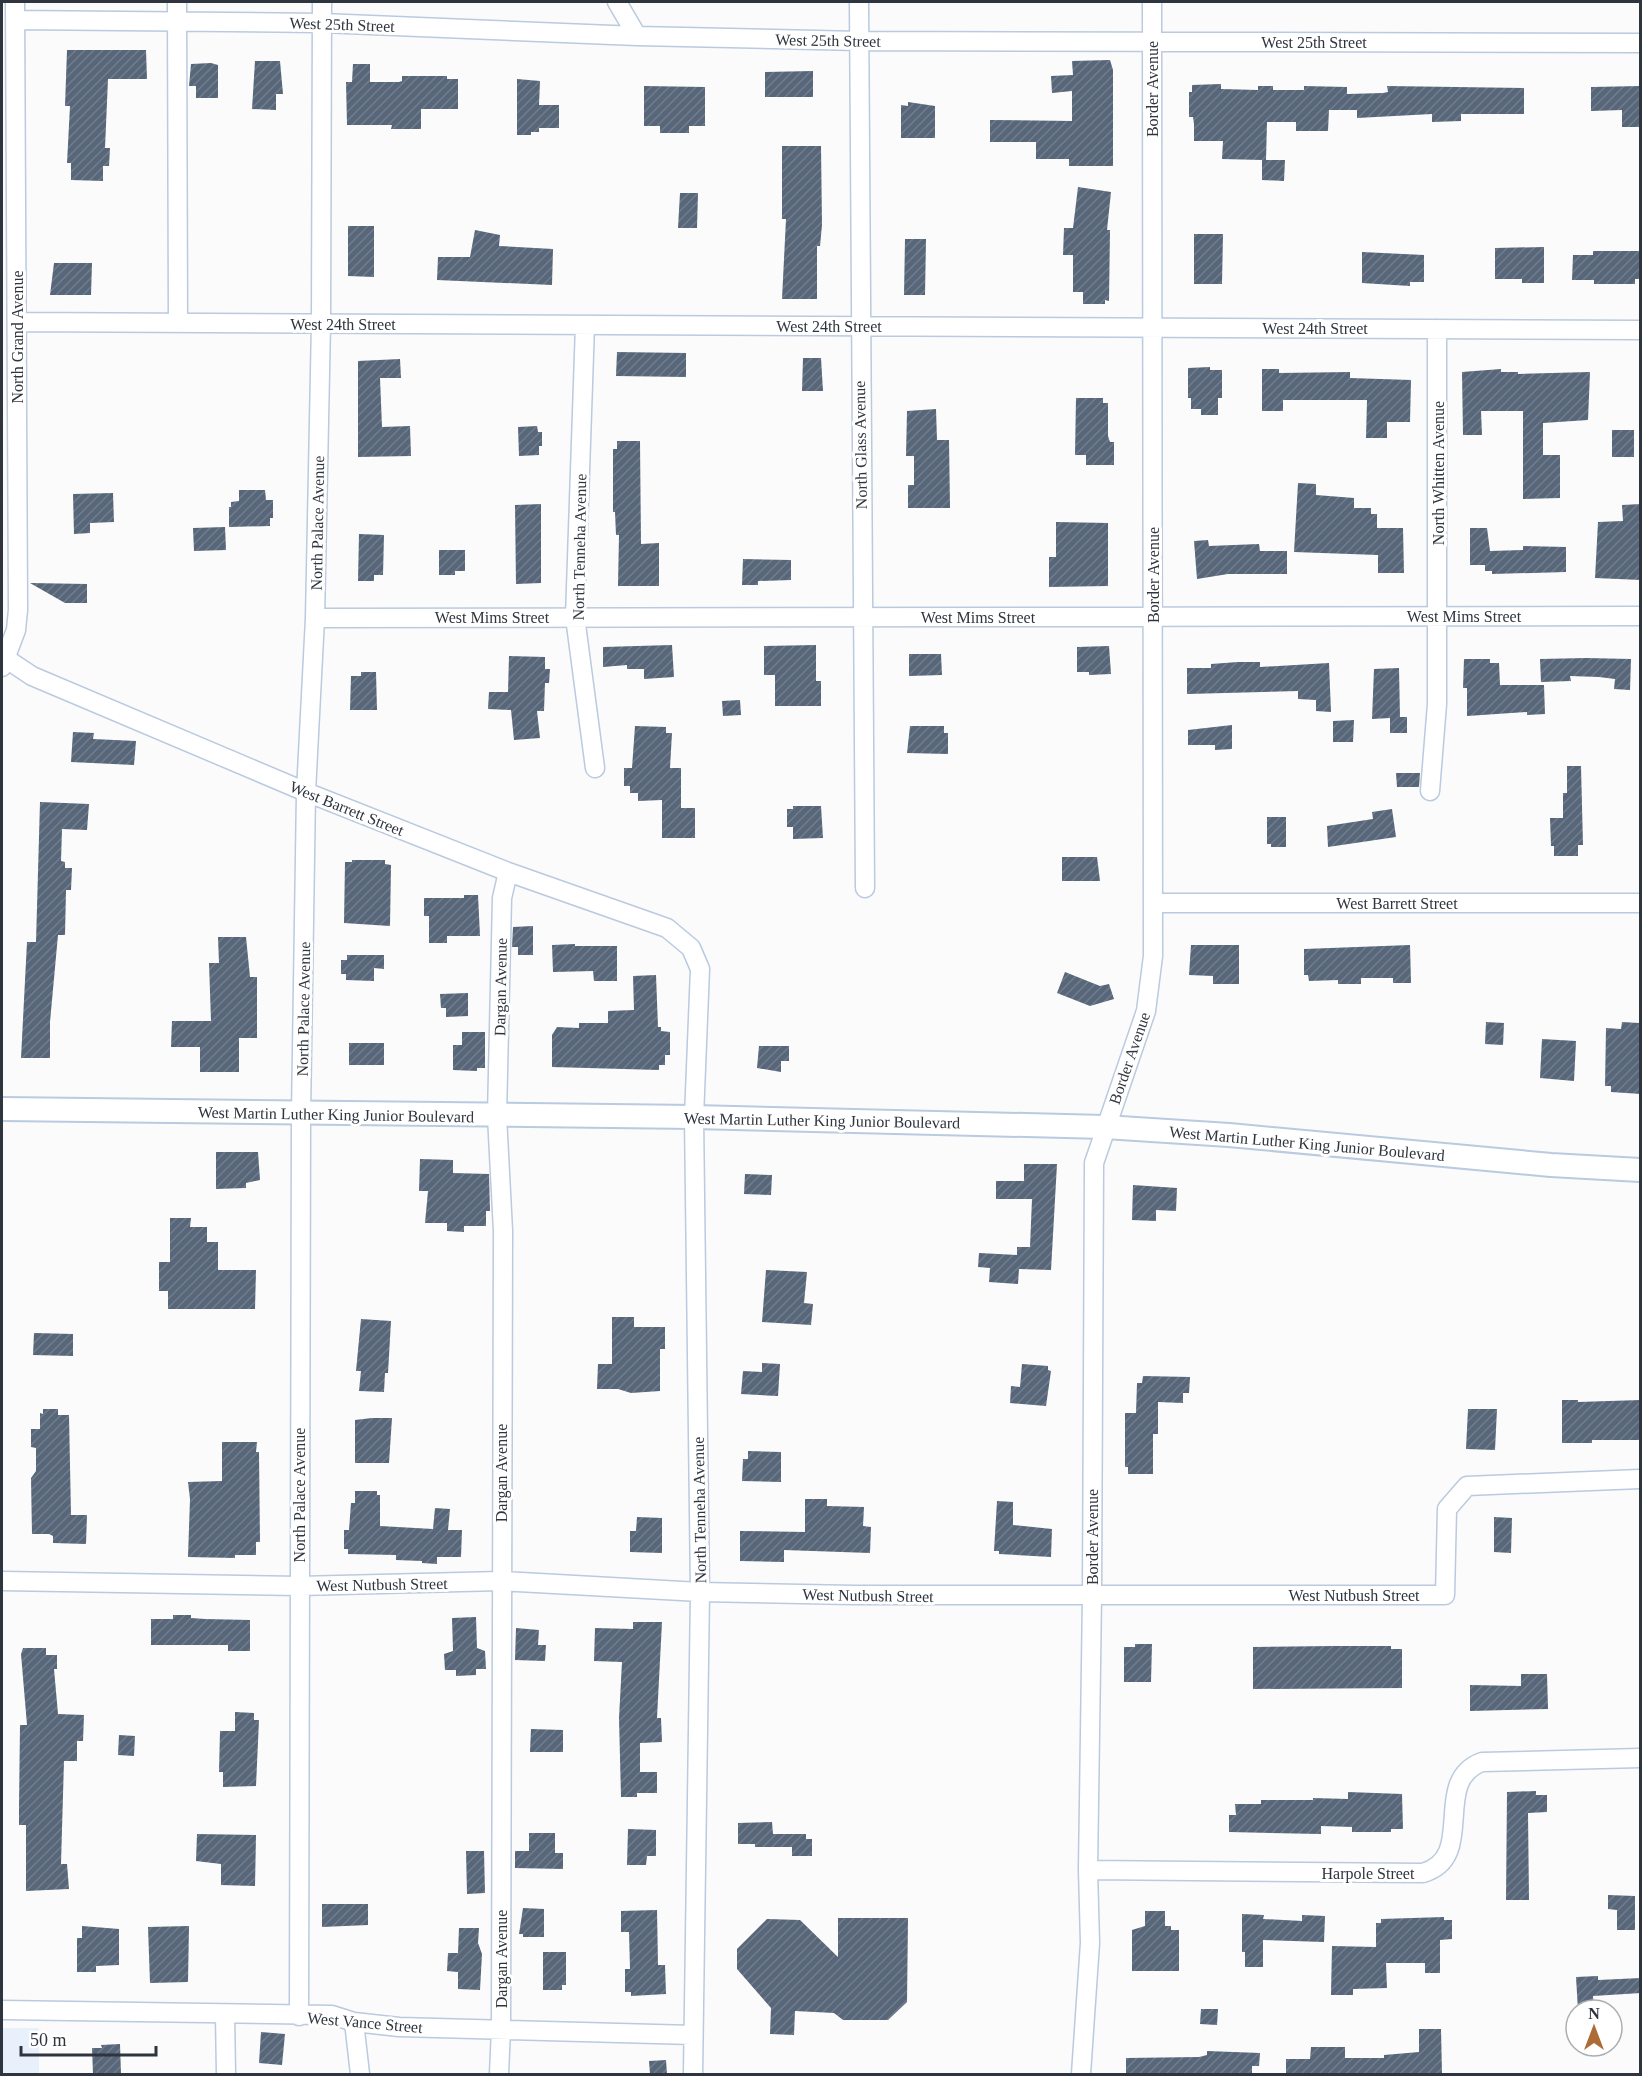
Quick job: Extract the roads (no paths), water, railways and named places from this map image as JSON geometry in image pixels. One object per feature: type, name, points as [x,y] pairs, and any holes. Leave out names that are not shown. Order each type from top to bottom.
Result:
[{"type":"main road","name":"West Martin Luther King Junior Boulevard","points":[[2,1109],[694,1117],[1105,1127],[1229,1135],[1551,1165],[1641,1170]]},
{"type":"street","name":"North Grand Avenue","points":[[3,661],[16,630],[18,610],[15,2]]},
{"type":"street","points":[[177,2],[178,323]]},
{"type":"street","name":"North Palace Avenue","points":[[299,2016],[301,1114],[306,792],[315,618],[321,323],[322,2]]},
{"type":"street","points":[[617,2],[637,36]]},
{"type":"street","name":"North Glass Avenue","points":[[859,2],[859,326],[865,888]]},
{"type":"street","name":"Border Avenue","points":[[1081,2074],[1090,1943],[1088,1870],[1094,1163],[1105,1127],[1130,1064],[1146,1011],[1153,956],[1152,2]]},
{"type":"street","name":"West 25th Street","points":[[15,20],[322,23],[637,36],[859,41],[1641,43]]},
{"type":"street","name":"West 24th Street","points":[[17,322],[1641,330]]},
{"type":"street","name":"North Tenneha Avenue","points":[[585,325],[576,617],[595,768]]},
{"type":"street","name":"North Whitten Avenue","points":[[1430,791],[1437,704],[1437,329]]},
{"type":"street","name":"West Mims Street","points":[[315,618],[1641,616]]},
{"type":"street","name":"West Barrett Street","points":[[3,661],[32,676],[306,792],[508,872],[667,928],[691,948]]},
{"type":"street","name":"Dargan Avenue","points":[[498,2074],[501,2029],[503,1231],[497,1116],[502,898],[508,872]]},
{"type":"street","name":"West Barrett Street","points":[[1154,903],[1641,903]]},
{"type":"street","name":"North Tenneha Avenue","points":[[691,948],[700,969],[694,1117],[700,1592],[693,2074]]},
{"type":"street","name":"West Nutbush Street","points":[[2,1581],[299,1586],[501,1581],[700,1592],[1092,1596],[1445,1595],[1447,1509],[1467,1486],[1641,1479]]},
{"type":"street","name":"Harpole Street","points":[[1088,1870],[1423,1873],[1436,1869],[1449,1852],[1454,1827],[1454,1794],[1470,1766],[1482,1762],[1641,1758]]},
{"type":"street","name":"West Vance Street","points":[[2,2010],[332,2015],[354,2022],[399,2027],[693,2035]]},
{"type":"street","points":[[225,2014],[226,2074]]},
{"type":"street","points":[[354,2022],[360,2074]]}]
